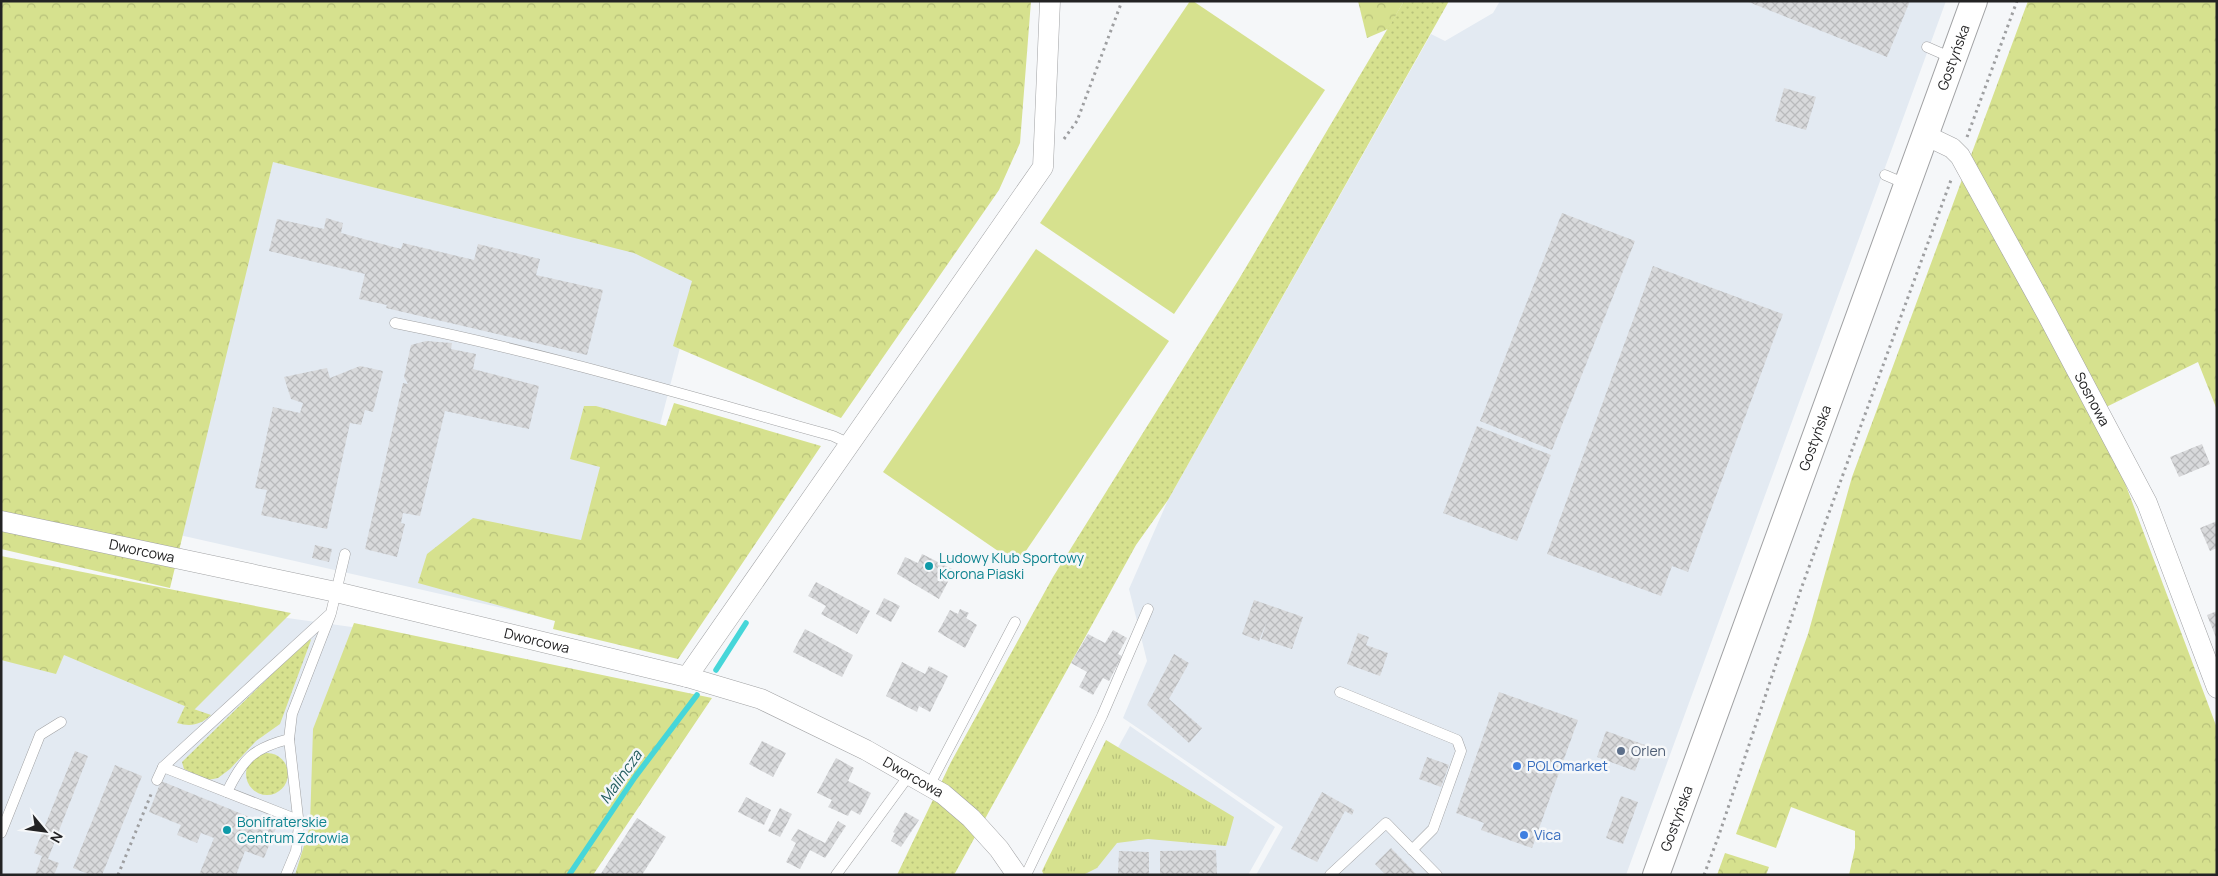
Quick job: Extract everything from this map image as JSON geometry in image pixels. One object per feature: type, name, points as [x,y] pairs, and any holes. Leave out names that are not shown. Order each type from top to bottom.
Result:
[{"type":"street","points":[[687,677],[1043,167],[1050,1]]},
{"type":"street","name":"Gostyńska","points":[[1656,875],[1896,180],[1926,135],[1974,1]]},
{"type":"street","name":"Sosnowa","points":[[1926,135],[1952,148],[1960,156],[2047,314],[2147,503],[2217,688]]},
{"type":"street","name":"Dworcowa","points":[[1,521],[336,592],[687,677],[775,704],[910,774],[943,794],[971,818],[999,849],[1017,875]]},
{"type":"lane","points":[[1927,47],[1953,59]]},
{"type":"lane","points":[[394,323],[441,332],[593,371],[832,436],[850,444]]},
{"type":"lane","points":[[286,875],[296,851],[298,820],[289,739],[292,714],[331,613],[345,554]]},
{"type":"lane","points":[[1026,875],[1102,716],[1148,609]]},
{"type":"lane","points":[[157,780],[163,767],[331,613]]},
{"type":"lane","points":[[929,786],[1015,622]]},
{"type":"lane","points":[[1340,692],[1456,740],[1461,751],[1433,829],[1412,850]]},
{"type":"lane","points":[[1,833],[40,735],[61,722]]},
{"type":"lane","points":[[227,792],[249,757],[261,748],[289,739]]},
{"type":"lane","points":[[163,767],[298,820]]},
{"type":"lane","points":[[836,875],[910,774]]},
{"type":"lane","points":[[1330,875],[1386,823],[1437,875]]},
{"type":"path","points":[[1043,167],[1077,121],[1122,1]]},
{"type":"path","points":[[1704,875],[1801,589],[2017,1]]},
{"type":"path","points":[[118,875],[157,780]]},
{"type":"shaded area","points":[[1500,1],[1946,1],[1626,875],[1256,875],[1283,827],[1123,718],[1147,661],[1129,589],[1168,500],[1431,34],[1445,41],[1493,13]]},
{"type":"shaded area","points":[[244,153],[701,267],[657,436],[573,624],[175,534]]},
{"type":"shaded area","points":[[273,616],[359,628],[388,875],[1,875],[1,655]]},
{"type":"shaded area","points":[[1130,726],[1275,827],[1248,875],[1047,875]]},
{"type":"green space","points":[[1,1],[1031,1],[1020,143],[999,190],[841,418],[673,346],[692,281],[634,253],[273,162],[170,588],[1,549]]},
{"type":"green space","points":[[1190,1],[1193,1],[1325,90],[1174,314],[1040,223]]},
{"type":"green space","points":[[1358,1],[1404,1],[1388,29],[1367,38]]},
{"type":"green space","points":[[1404,1],[1449,1],[1168,500],[1136,545],[954,875],[897,875],[951,762],[1053,577],[1239,279]]},
{"type":"green space","points":[[2028,1],[2217,1],[2217,410],[2198,362],[2098,411],[2217,728],[2217,875],[1849,875],[1855,848],[1855,831],[1791,807],[1776,848],[1736,834],[1808,634],[1852,477]]},
{"type":"green space","points":[[1036,249],[1169,341],[1017,564],[883,472]]},
{"type":"green space","points":[[674,403],[821,446],[678,659],[553,629],[555,621],[418,583],[427,554],[473,518],[581,540],[600,467],[570,459],[584,406],[596,406],[666,426]]},
{"type":"green space","points":[[1,556],[291,613],[194,710],[64,655],[56,674],[1,660]]},
{"type":"green space","points":[[354,623],[712,698],[593,875],[295,875],[310,826],[313,729]]},
{"type":"green space","points":[[309,638],[311,640],[280,724],[256,741],[230,769],[218,778],[208,780],[184,769],[182,762]]},
{"type":"green space","points":[[185,706],[211,715],[195,724],[177,723]]},
{"type":"green space","points":[[1106,740],[1234,817],[1226,846],[1148,839],[1117,843],[1097,868],[1083,875],[1044,875],[1042,871]]},
{"type":"green space","points":[[267,753],[282,759],[288,774],[282,789],[267,795],[252,789],[246,774],[252,759]]},
{"type":"green space","points":[[1725,853],[1769,867],[1766,875],[1717,875]]},
{"type":"building","points":[[1746,1],[1910,1],[1887,57]]},
{"type":"building","points":[[1784,88],[1816,97],[1806,130],[1775,121]]},
{"type":"building","points":[[1562,213],[1635,241],[1552,450],[1480,421]]},
{"type":"building","points":[[326,218],[343,223],[341,233],[401,249],[403,243],[474,260],[478,244],[540,259],[536,275],[603,290],[587,355],[386,308],[387,305],[359,299],[365,274],[269,251],[277,219],[324,229]]},
{"type":"building","points":[[1653,266],[1783,314],[1688,572],[1672,566],[1661,596],[1547,554]]},
{"type":"building","points":[[426,341],[452,343],[451,349],[476,354],[473,369],[539,386],[529,429],[445,411],[420,516],[403,513],[401,523],[405,524],[397,557],[365,549],[403,383],[408,384],[404,377],[411,345]]},
{"type":"building","points":[[360,366],[383,371],[373,412],[365,410],[361,425],[350,423],[327,529],[261,515],[267,490],[255,488],[273,407],[300,413],[303,403],[291,399],[284,377],[327,368],[330,378]]},
{"type":"building","points":[[1477,426],[1551,455],[1517,541],[1443,513]]},
{"type":"building","points":[[2202,444],[2210,464],[2179,477],[2170,457]]},
{"type":"building","points":[[2217,521],[2217,548],[2210,551],[2200,528]]},
{"type":"building","points":[[315,545],[332,549],[329,562],[312,558]]},
{"type":"building","points":[[922,554],[954,570],[939,599],[897,574],[905,557],[918,563]]},
{"type":"building","points":[[816,582],[870,611],[857,634],[821,614],[826,606],[808,596]]},
{"type":"building","points":[[884,598],[900,606],[891,622],[876,614]]},
{"type":"building","points":[[1254,600],[1303,617],[1292,649],[1261,639],[1267,621],[1259,641],[1242,634]]},
{"type":"building","points":[[960,609],[969,613],[966,618],[977,625],[965,648],[938,632],[950,610],[958,614]]},
{"type":"building","points":[[2217,611],[2217,640],[2207,615]]},
{"type":"building","points":[[805,629],[853,655],[842,677],[793,652]]},
{"type":"building","points":[[1113,630],[1127,638],[1118,654],[1122,656],[1109,681],[1103,678],[1093,695],[1079,687],[1087,672],[1071,663],[1088,634],[1105,643]]},
{"type":"building","points":[[1358,633],[1369,637],[1366,645],[1388,653],[1380,676],[1347,664]]},
{"type":"building","points":[[1174,654],[1189,663],[1169,699],[1202,728],[1189,743],[1147,705]]},
{"type":"building","points":[[902,662],[925,674],[929,666],[948,676],[930,712],[919,706],[917,712],[886,696]]},
{"type":"building","name":"POLOmarket","points":[[1499,692],[1578,720],[1532,848],[1481,830],[1484,823],[1456,813]]},
{"type":"building","name":"Orlen","points":[[1606,731],[1645,745],[1635,771],[1597,757]]},
{"type":"building","points":[[762,741],[786,753],[773,777],[749,764]]},
{"type":"building","points":[[75,751],[88,756],[48,859],[59,863],[54,875],[35,875],[42,856],[34,853]]},
{"type":"building","points":[[1427,757],[1449,765],[1441,787],[1419,779]]},
{"type":"building","points":[[836,758],[854,768],[848,781],[871,793],[860,815],[851,810],[848,816],[828,807],[832,800],[817,793]]},
{"type":"building","points":[[115,765],[142,776],[102,875],[91,875],[73,868]]},
{"type":"building","name":"Bonifraterskie Centrum Zdrowia","points":[[161,781],[276,828],[264,858],[245,851],[236,875],[199,875],[214,838],[201,833],[197,843],[177,835],[181,825],[149,812]]},
{"type":"building","points":[[1322,792],[1354,810],[1352,815],[1345,811],[1317,862],[1291,849]]},
{"type":"building","points":[[1621,796],[1638,802],[1623,844],[1606,838]]},
{"type":"building","points":[[746,797],[771,810],[764,825],[738,812]]},
{"type":"building","points":[[780,808],[792,814],[780,837],[768,831]]},
{"type":"building","points":[[905,812],[919,820],[901,847],[891,841],[895,833],[893,832]]},
{"type":"building","points":[[637,818],[666,837],[642,875],[600,875]]},
{"type":"building","points":[[838,821],[846,826],[825,858],[810,850],[800,869],[786,862],[796,843],[791,840],[798,829],[825,843]]},
{"type":"building","points":[[1391,848],[1417,875],[1386,875],[1375,864]]},
{"type":"building","points":[[1216,850],[1217,875],[1160,875],[1160,851]]},
{"type":"building","points":[[1119,851],[1149,852],[1149,875],[1118,875]]},
{"type":"waterway","name":"Malincza","points":[[716,670],[746,623]]},
{"type":"waterway","name":"Malincza","points":[[569,875],[635,777],[697,695]]},
{"type":"place","name":"Ludowy Klub Sportowy Korona Piaski","points":[[929,566]]},
{"type":"place","name":"Orlen","points":[[1621,751]]},
{"type":"place","name":"POLOmarket","points":[[1517,766]]},
{"type":"place","name":"Bonifraterskie Centrum Zdrowia","points":[[227,830]]},
{"type":"place","name":"Vica","points":[[1524,835]]}]
